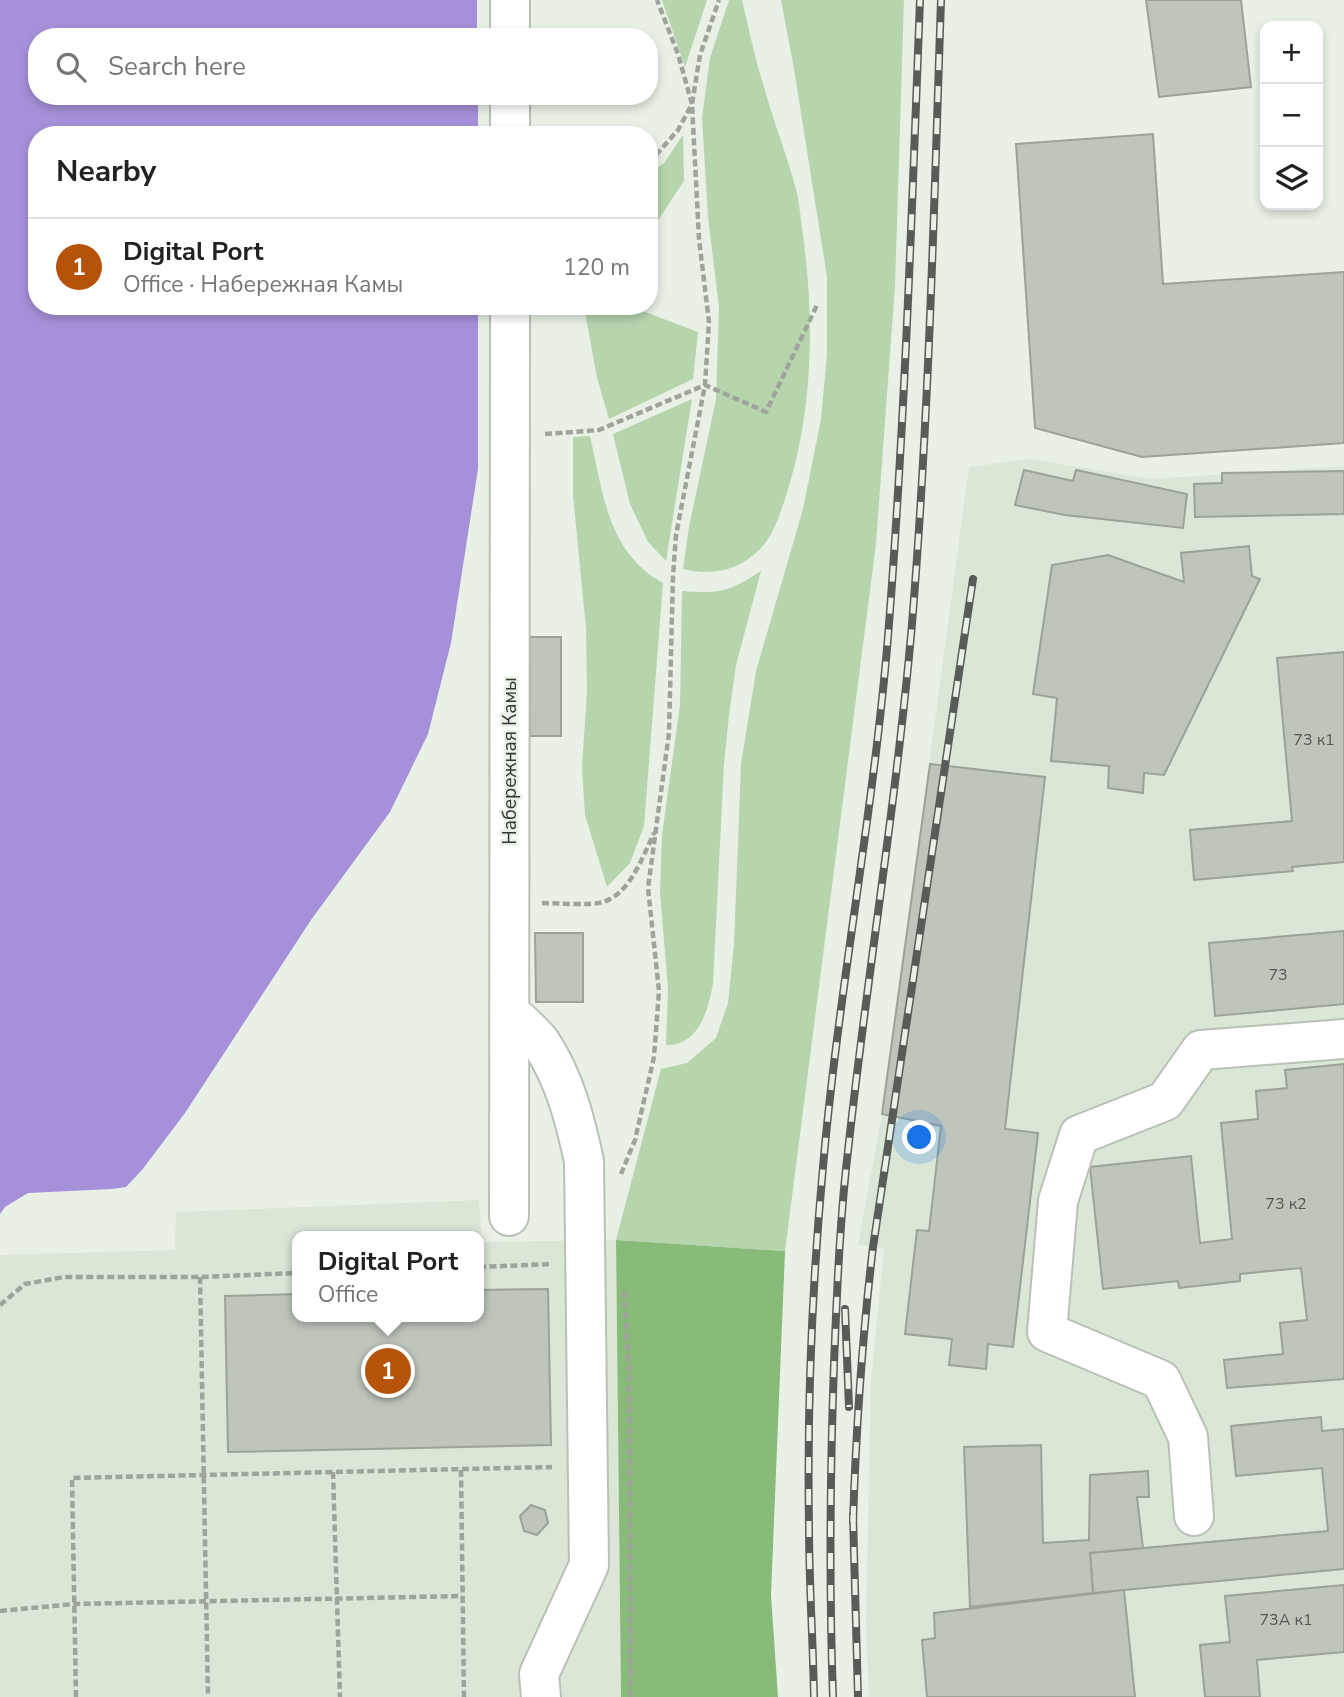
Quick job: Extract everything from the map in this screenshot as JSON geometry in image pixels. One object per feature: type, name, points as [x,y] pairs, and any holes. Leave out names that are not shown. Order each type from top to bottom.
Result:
[{"type":"street","points":[[510,0],[510,28]]},
{"type":"street","points":[[510,105],[510,126]]},
{"type":"street","name":"Набережная Камы","points":[[509,1216],[510,315]]},
{"type":"street","points":[[510,1012],[540,1041],[560,1077],[574,1118],[584,1161],[589,1565],[539,1674],[541,1697]]},
{"type":"street","points":[[1194,1516],[1188,1437],[1161,1380],[1047,1332],[1058,1201],[1079,1135],[1165,1101],[1201,1050],[1344,1039]]},
{"type":"path","points":[[657,0],[678,54],[692,104],[678,130],[658,153]]},
{"type":"path","points":[[584,1191],[610,1189],[622,1172],[635,1140],[654,1057],[659,992],[649,888],[669,733],[676,535],[705,385],[709,323],[699,239],[692,104],[700,55],[719,0]]},
{"type":"path","points":[[509,438],[599,430],[705,385],[765,412],[818,303]]},
{"type":"path","points":[[537,904],[603,902],[620,892],[638,868],[656,828]]},
{"type":"path","points":[[484,1267],[557,1264]]},
{"type":"path","points":[[0,1305],[25,1284],[64,1278],[292,1273]]},
{"type":"path","points":[[200,1277],[208,1697]]},
{"type":"path","points":[[624,1290],[629,1369],[631,1697]]},
{"type":"path","points":[[76,1697],[72,1478],[562,1467]]},
{"type":"path","points":[[461,1470],[464,1697]]},
{"type":"path","points":[[333,1472],[340,1697]]},
{"type":"path","points":[[0,1611],[74,1604],[462,1596]]},
{"type":"shaded area","points":[[0,0],[477,0],[477,28],[28,28],[28,105],[478,105],[478,126],[28,126],[28,315],[478,315],[478,469],[451,643],[428,734],[390,812],[311,920],[185,1113],[126,1187],[28,1193],[5,1207],[0,1214]]},
{"type":"shaded area","points":[[1030,459],[1152,479],[1344,466],[1344,1697],[869,1697],[866,1624],[871,1380],[884,1249],[858,1245],[882,1114],[969,467]]},
{"type":"shaded area","points":[[479,1200],[481,1231],[292,1231],[292,1322],[484,1322],[484,1242],[616,1240],[621,1697],[0,1697],[0,1255],[175,1250],[176,1212]]},
{"type":"green space","points":[[662,0],[707,0],[685,67]]},
{"type":"green space","points":[[729,0],[742,0],[761,76],[797,193],[807,269],[809,370],[794,470],[772,533],[760,549],[743,562],[724,570],[704,572],[683,569],[689,527],[716,399],[719,307],[708,217],[702,118],[710,58]]},
{"type":"green space","points":[[781,0],[904,0],[895,286],[876,544],[785,1251],[616,1240],[661,1069],[687,1063],[716,1038],[728,1003],[734,944],[741,764],[756,671],[803,509],[821,419],[827,354],[827,277]]},
{"type":"green space","points":[[683,135],[684,181],[658,220],[658,167]]},
{"type":"green space","points":[[586,315],[653,315],[698,332],[693,379],[609,419],[597,378]]},
{"type":"green space","points":[[692,399],[666,561],[648,542],[630,504],[613,434]]},
{"type":"green space","points":[[590,436],[604,499],[619,538],[644,570],[663,583],[644,826],[630,863],[607,887],[585,815],[582,767],[587,691],[586,629],[573,495],[573,437]]},
{"type":"green space","points":[[761,571],[736,665],[729,715],[713,984],[705,1015],[694,1033],[687,1040],[666,1045],[668,989],[660,892],[662,835],[680,705],[682,591],[723,590]]},
{"type":"green space","points":[[616,1240],[785,1251],[771,1595],[778,1697],[621,1697]]},
{"type":"building","points":[[1146,0],[1241,0],[1251,87],[1159,97]]},
{"type":"building","points":[[1153,134],[1163,284],[1344,272],[1344,443],[1142,457],[1035,428],[1016,144]]},
{"type":"building","points":[[1024,470],[1073,481],[1076,470],[1187,494],[1183,528],[1065,515],[1015,505]]},
{"type":"building","points":[[1344,471],[1344,514],[1195,517],[1194,484],[1222,483],[1222,473]]},
{"type":"building","points":[[1249,546],[1252,576],[1260,579],[1164,775],[1144,773],[1143,793],[1108,788],[1109,766],[1051,761],[1057,698],[1033,694],[1052,565],[1108,555],[1184,582],[1181,553]]},
{"type":"building","points":[[530,637],[561,637],[561,736],[530,736]]},
{"type":"building","points":[[1344,652],[1344,862],[1292,867],[1293,871],[1194,880],[1190,830],[1292,821],[1277,658]]},
{"type":"building","points":[[930,764],[1045,777],[1005,1129],[1038,1133],[1013,1347],[988,1344],[986,1369],[949,1365],[952,1339],[905,1334],[917,1230],[929,1231],[941,1126],[882,1114]]},
{"type":"building","points":[[1344,931],[1344,1004],[1215,1016],[1209,943]]},
{"type":"building","points":[[535,933],[583,933],[583,1002],[536,1002]]},
{"type":"building","points":[[1344,1064],[1344,1379],[1227,1388],[1224,1360],[1283,1354],[1280,1323],[1307,1320],[1301,1268],[1240,1274],[1240,1281],[1179,1288],[1178,1281],[1103,1289],[1090,1167],[1191,1156],[1200,1243],[1232,1239],[1221,1123],[1258,1119],[1256,1091],[1287,1088],[1285,1070]]},
{"type":"building","points":[[548,1289],[551,1445],[228,1452],[225,1296],[292,1294],[292,1322],[484,1322],[484,1290]]},
{"type":"building","points":[[1321,1417],[1322,1431],[1344,1429],[1344,1569],[1093,1593],[1090,1553],[1328,1531],[1322,1468],[1236,1476],[1231,1426]]},
{"type":"building","points":[[1041,1445],[1043,1543],[1089,1540],[1090,1475],[1148,1471],[1149,1497],[1137,1497],[1143,1548],[1090,1553],[1093,1593],[970,1607],[964,1447]]},
{"type":"building","points":[[531,1505],[545,1510],[548,1523],[537,1535],[524,1531],[520,1516]]},
{"type":"building","points":[[1344,1585],[1344,1652],[1257,1660],[1260,1697],[1205,1697],[1200,1645],[1230,1642],[1225,1596]]},
{"type":"building","points":[[1124,1590],[1135,1697],[927,1697],[922,1640],[935,1638],[934,1613]]},
{"type":"railway","points":[[814,1697],[809,1481],[811,1346],[816,1256],[830,1099],[875,760],[889,624],[904,390],[920,0]]},
{"type":"railway","points":[[833,1697],[831,1489],[839,1252],[849,1142],[912,624],[927,390],[941,0]]},
{"type":"railway","points":[[853,1522],[860,1385],[873,1247],[973,579]]},
{"type":"railway","points":[[845,1309],[849,1407]]},
{"type":"railway","points":[[853,1515],[858,1697]]},
{"type":"place","name":"Digital Port","points":[[388,1371]]}]
